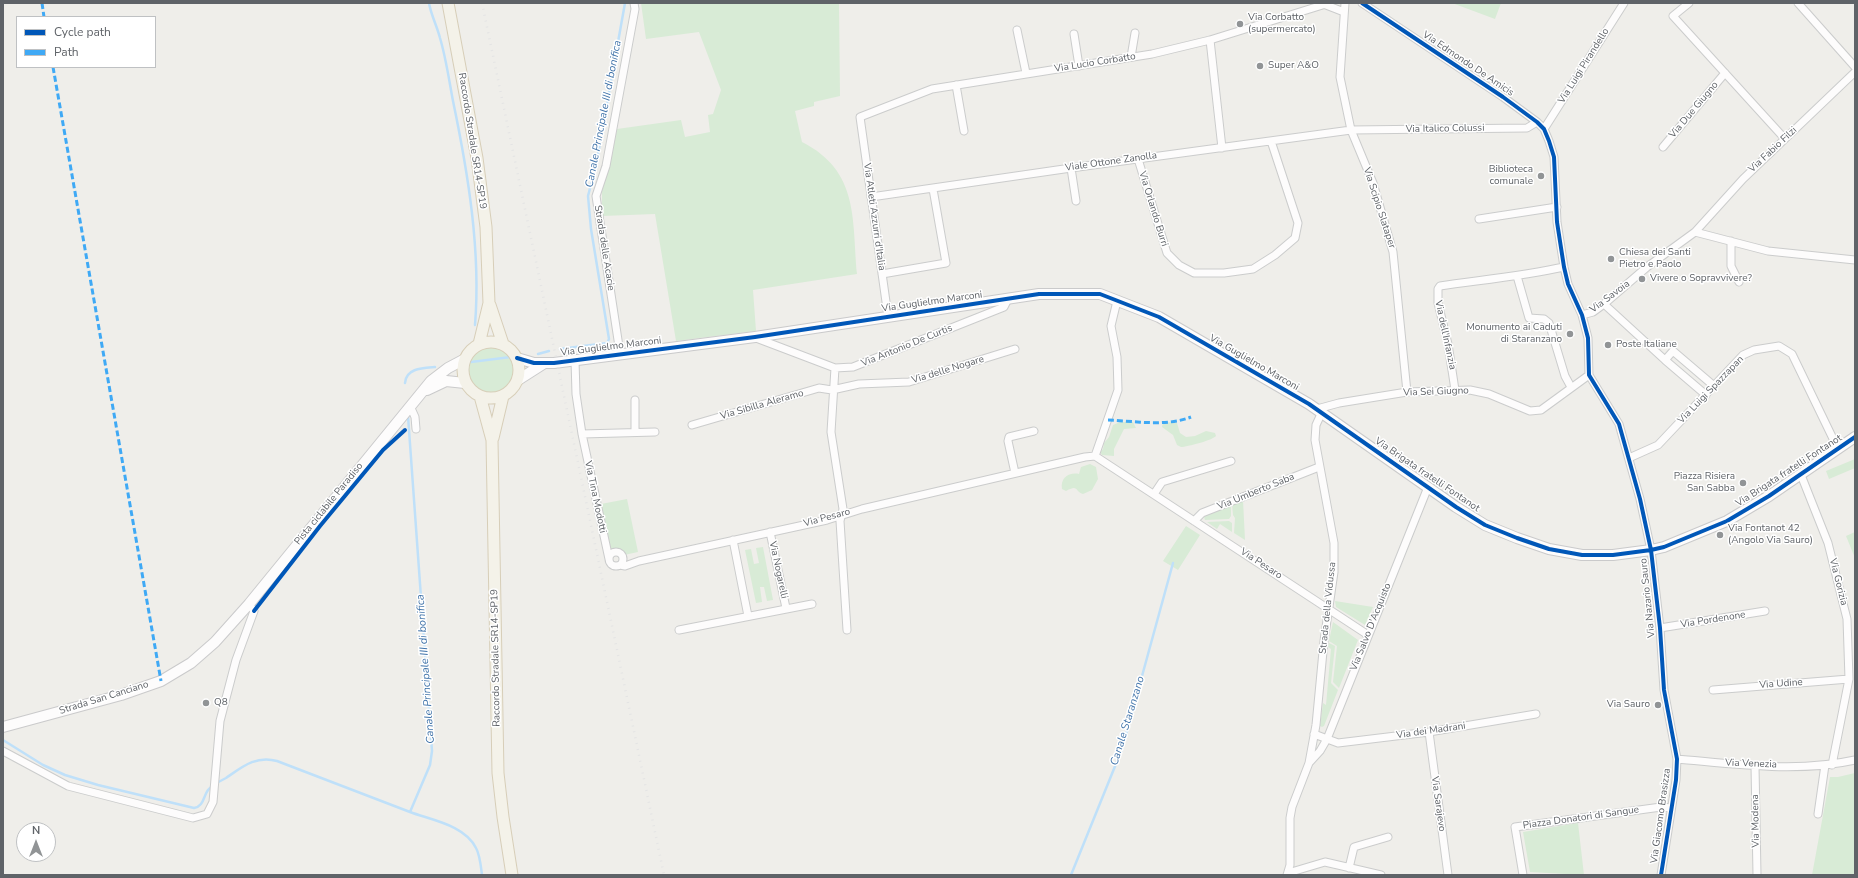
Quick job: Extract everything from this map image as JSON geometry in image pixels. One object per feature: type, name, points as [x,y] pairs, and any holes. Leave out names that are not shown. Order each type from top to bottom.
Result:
[{"type":"main road","name":"Raccordo Stradale SR14-SP19","points":[[448,3],[478,165],[486,227],[490,303],[502,344]]},
{"type":"main road","name":"Raccordo Stradale SR14-SP19","points":[[465,359],[473,348],[479,344],[490,303]]},
{"type":"main road","points":[[465,359],[463,371],[465,383],[469,389],[480,396],[495,398],[503,396],[514,386],[518,380],[520,372],[517,358],[513,352],[502,344],[495,342],[479,344]]},
{"type":"main road","name":"Raccordo Stradale SR14-SP19","points":[[480,396],[492,440],[498,773],[512,875]]},
{"type":"main road","name":"Raccordo Stradale SR14-SP19","points":[[492,440],[503,396]]},
{"type":"street","name":"Strada delle Acacie","points":[[620,354],[596,196],[606,166],[635,9],[634,3]]},
{"type":"street","name":"Via Scipio Slataper","points":[[1345,3],[1340,77],[1351,130],[1373,183],[1393,252],[1407,392]]},
{"type":"street","name":"Via Edmondo De Amicis","points":[[1362,3],[1503,97],[1537,122],[1544,129],[1554,157],[1557,207],[1564,268],[1568,284],[1582,315],[1588,338],[1587,359],[1589,375]]},
{"type":"street","name":"Via Luigi Pirandello","points":[[1544,129],[1624,3]]},
{"type":"street","name":"Via Due Giugno","points":[[1689,3],[1673,16],[1786,139]]},
{"type":"street","points":[[1798,3],[1855,68]]},
{"type":"street","points":[[1327,4],[1344,12]]},
{"type":"street","name":"Via Lucio Corbatto","points":[[860,117],[932,89],[1131,57],[1210,40],[1327,4]]},
{"type":"street","points":[[1017,30],[1026,73]]},
{"type":"street","points":[[1131,57],[1135,32]]},
{"type":"street","points":[[1074,34],[1079,66]]},
{"type":"street","points":[[1210,40],[1222,148]]},
{"type":"street","name":"Via Fabio Filzi","points":[[1694,232],[1743,179],[1855,72]]},
{"type":"street","name":"Via Due Giugno","points":[[1663,147],[1726,73]]},
{"type":"street","points":[[956,85],[964,131]]},
{"type":"street","name":"Via Atleti Azzurri d'Italia","points":[[860,117],[888,316]]},
{"type":"street","name":"Via Italico Colussi","points":[[1351,130],[1527,128],[1537,122]]},
{"type":"street","name":"Viale Ottone Zanolla","points":[[871,197],[1351,130]]},
{"type":"street","name":"Via Orlando Burri","points":[[1138,159],[1167,253],[1179,264],[1194,273],[1224,273],[1253,268],[1275,254],[1295,238],[1298,223],[1271,141]]},
{"type":"street","points":[[1071,168],[1076,201]]},
{"type":"street","points":[[882,274],[946,263],[933,189]]},
{"type":"street","points":[[1478,219],[1557,207]]},
{"type":"street","points":[[1694,232],[1768,251],[1855,260]]},
{"type":"street","name":"Via Savoia","points":[[1582,315],[1593,312],[1604,304],[1647,267],[1694,232]]},
{"type":"street","points":[[1731,241],[1731,266],[1739,282]]},
{"type":"street","name":"Via dell'Infanzia","points":[[1455,390],[1448,344],[1438,303],[1438,289],[1440,286],[1564,268]]},
{"type":"street","points":[[1517,276],[1530,318],[1544,319],[1549,323],[1565,376],[1571,387]]},
{"type":"street","name":"Via Guglielmo Marconi","points":[[517,358],[544,363],[574,360],[755,337],[1039,294],[1100,294],[1159,317],[1320,411]]},
{"type":"street","name":"Via Antonio De Curtis","points":[[755,337],[835,368],[853,367],[1004,307],[1008,299]]},
{"type":"street","points":[[1095,456],[1118,390],[1117,357],[1111,326],[1117,301]]},
{"type":"street","points":[[1604,304],[1706,395]]},
{"type":"street","name":"Via Luigi Spazzapan","points":[[1628,458],[1658,445],[1743,355],[1754,350],[1779,346],[1792,354],[1838,449]]},
{"type":"street","name":"Via delle Nogare","points":[[832,390],[859,384],[909,382],[1015,349]]},
{"type":"street","points":[[1665,360],[1673,351],[1714,386]]},
{"type":"street","name":"Strada San Canciano","points":[[3,727],[121,696],[161,681],[191,663],[210,646],[249,604],[421,392],[442,372],[465,359]]},
{"type":"street","name":"Via Tina Modotti","points":[[574,360],[576,394],[582,434],[609,559]]},
{"type":"street","name":"Via Guglielmo Marconi","points":[[518,380],[544,363]]},
{"type":"street","points":[[835,368],[832,390],[831,432],[843,509],[840,521],[847,630]]},
{"type":"street","name":"Via Sei Giugno","points":[[1320,411],[1346,401],[1407,392],[1455,390],[1470,390],[1489,394],[1530,410],[1541,410],[1589,375]]},
{"type":"street","name":"Via Nazario Sauro","points":[[1589,375],[1619,424],[1651,550],[1660,628],[1664,690],[1677,760]]},
{"type":"street","name":"Strada San Canciano","points":[[421,392],[446,381],[465,383]]},
{"type":"street","name":"Via Sibilla Aleramo","points":[[692,425],[819,388],[832,390]]},
{"type":"street","points":[[635,400],[635,432]]},
{"type":"street","points":[[410,406],[415,417],[416,429]]},
{"type":"street","name":"Strada della Vidussa","points":[[1287,874],[1290,853],[1292,807],[1309,763],[1320,697],[1327,615],[1330,609],[1334,572],[1334,543],[1319,467],[1316,440],[1316,428],[1320,411]]},
{"type":"street","name":"Via Brigata fratelli Fontanot","points":[[1320,411],[1456,507],[1485,525],[1549,549],[1582,555],[1612,555],[1664,547],[1726,521],[1770,496],[1855,437]]},
{"type":"street","points":[[1015,473],[1008,441],[1009,437],[1034,431]]},
{"type":"street","points":[[582,434],[655,432]]},
{"type":"street","name":"Via Pesaro","points":[[620,565],[625,566],[639,561],[827,520],[842,514],[1015,473],[1095,456],[1368,635]]},
{"type":"street","points":[[1154,494],[1162,482],[1231,461]]},
{"type":"street","name":"Via Umberto Saba","points":[[1194,521],[1202,514],[1211,510],[1319,467]]},
{"type":"street","name":"Via Gorizia","points":[[1801,474],[1828,543],[1847,619],[1849,679],[1828,765]]},
{"type":"street","name":"Via Salvo D'Acquisto","points":[[1309,763],[1320,751],[1326,739],[1428,487]]},
{"type":"street","name":"Via Nogarelli","points":[[770,532],[786,608]]},
{"type":"street","points":[[733,540],[748,616]]},
{"type":"street","name":"Via Pesaro","points":[[609,559],[610,555],[619,553],[623,558],[639,561]]},
{"type":"street","points":[[609,559],[611,564],[620,565],[623,558]]},
{"type":"street","points":[[3,751],[68,786],[193,818],[207,814],[211,808],[220,721],[236,660],[254,611],[249,604]]},
{"type":"street","name":"Via Nogarelli","points":[[679,630],[812,604]]},
{"type":"street","name":"Via Pordenone","points":[[1660,628],[1765,611]]},
{"type":"street","name":"Via Udine","points":[[1713,690],[1849,679]]},
{"type":"street","name":"Via dei Madrani","points":[[1326,739],[1338,743],[1429,732],[1536,714]]},
{"type":"street","name":"Via Sarajevo","points":[[1429,732],[1448,875]]},
{"type":"street","points":[[1314,734],[1326,739]]},
{"type":"street","name":"Via Venezia","points":[[1677,760],[1755,766],[1828,765],[1855,760]]},
{"type":"street","name":"Via Giacomo Brasizza","points":[[1661,875],[1676,780],[1677,760]]},
{"type":"street","points":[[1818,814],[1828,765]]},
{"type":"street","name":"Via Modena","points":[[1755,766],[1757,875]]},
{"type":"street","name":"Piazza Donatori di Sangue","points":[[1523,875],[1515,827],[1661,807],[1671,808]]},
{"type":"street","points":[[1349,868],[1354,847],[1388,837]]},
{"type":"street","points":[[1287,874],[1325,862],[1381,875]]},
{"type":"green space","points":[[641,3],[839,3],[840,96],[814,102],[814,106],[795,111],[802,142],[821,154],[834,167],[843,182],[849,198],[852,215],[857,274],[753,290],[756,331],[676,341],[655,214],[602,216],[602,191],[611,161],[617,129],[681,120],[685,137],[710,132],[708,115],[713,114],[721,90],[699,32],[646,39]]},
{"type":"green space","points":[[1452,3],[1501,3],[1495,19]]},
{"type":"green space","points":[[490,347],[499,349],[507,354],[512,362],[514,371],[512,380],[507,388],[499,393],[490,395],[481,393],[473,388],[468,380],[466,371],[468,362],[473,354],[481,349]]},
{"type":"green space","points":[[1120,422],[1133,422],[1136,428],[1124,429],[1114,449],[1114,456],[1102,455],[1100,452],[1103,449],[1104,443],[1109,437],[1113,425]]},
{"type":"green space","points":[[1163,423],[1177,423],[1180,433],[1186,437],[1195,436],[1206,431],[1215,433],[1216,436],[1200,443],[1181,447],[1177,445],[1173,435],[1162,427]]},
{"type":"green space","points":[[1855,459],[1855,468],[1829,479],[1826,471]]},
{"type":"green space","points":[[1090,464],[1096,467],[1098,479],[1092,490],[1083,494],[1075,488],[1066,491],[1062,489],[1062,482],[1066,477],[1072,474],[1079,474],[1081,467]]},
{"type":"green space","points":[[627,499],[638,552],[624,555],[618,549],[610,551],[601,504]]},
{"type":"green space","points":[[1243,500],[1245,540],[1234,533],[1235,518],[1233,515],[1232,504]]},
{"type":"green space","points":[[1231,506],[1231,516],[1229,519],[1205,520],[1204,517],[1207,515]]},
{"type":"green space","points":[[1229,521],[1232,523],[1232,532],[1220,524],[1217,529],[1207,522]]},
{"type":"green space","points":[[1186,526],[1200,535],[1178,570],[1163,561]]},
{"type":"green space","points":[[1855,532],[1855,558],[1846,536]]},
{"type":"green space","points":[[763,547],[773,600],[767,601],[764,587],[760,587],[762,602],[756,603],[745,550],[751,549],[754,564],[759,563],[756,548]]},
{"type":"green space","points":[[1335,601],[1373,607],[1365,625],[1336,607]]},
{"type":"green space","points":[[1333,622],[1358,640],[1339,688],[1333,682],[1337,646],[1329,641]]},
{"type":"green space","points":[[1329,643],[1335,646],[1331,683],[1338,690],[1324,726],[1322,727],[1320,726],[1323,703],[1326,705],[1331,649],[1328,647]]},
{"type":"green space","points":[[1855,773],[1855,875],[1812,875],[1830,777],[1838,777]]},
{"type":"green space","points":[[1578,823],[1584,875],[1530,872],[1523,832]]},
{"type":"waterway","points":[[429,3],[444,53],[464,156],[475,241],[475,325]]},
{"type":"waterway","name":"Canale Principale III di bonifica","points":[[560,349],[607,343],[609,339],[591,229],[588,196],[596,165],[625,3]]},
{"type":"waterway","name":"Canale Principale III di bonifica","points":[[538,354],[549,351]]},
{"type":"waterway","name":"Canale Principale III di bonifica","points":[[471,362],[511,357]]},
{"type":"waterway","name":"Canale Principale III di bonifica","points":[[405,383],[408,374],[416,370],[435,367]]},
{"type":"waterway","name":"Canale Principale III di bonifica","points":[[408,416],[432,751],[430,765],[410,812],[447,824],[471,840],[477,851],[482,875]]},
{"type":"waterway","name":"Canale Staranzano","points":[[1071,875],[1122,749],[1173,563]]},
{"type":"waterway","points":[[3,740],[43,765],[65,775],[98,785],[194,808],[200,805],[208,790],[216,783],[250,763],[269,760],[277,761],[410,812]]},
{"type":"railway","points":[[482,3],[664,875]]},
{"type":"marked path","points":[[42,3],[44,16]]},
{"type":"marked path","points":[[53,68],[161,681]]},
{"type":"marked path","points":[[1108,420],[1161,423],[1191,417]]},
{"type":"cycle path","points":[[1362,3],[1503,97],[1537,122],[1544,129],[1549,141],[1554,157],[1557,222],[1564,267],[1568,284],[1582,315],[1588,338],[1589,375],[1619,424],[1640,499],[1651,550],[1660,628],[1664,690],[1677,759],[1676,780],[1661,875]]},
{"type":"cycle path","points":[[517,358],[534,363],[554,363],[755,337],[1039,294],[1100,294],[1159,317],[1309,404],[1456,507],[1485,525],[1549,549],[1582,555],[1613,555],[1664,547],[1727,521],[1769,496],[1855,437]]},
{"type":"cycle path","name":"Pista ciclabile Paradiso","points":[[254,611],[320,526],[383,450],[405,430]]},
{"type":"place","name":"Via Corbatto (supermercato)","points":[[1240,24]]},
{"type":"place","name":"Super A&O","points":[[1260,66]]},
{"type":"place","name":"Biblioteca comunale","points":[[1541,176]]},
{"type":"place","name":"Chiesa dei Santi Pietro e Paolo","points":[[1611,259]]},
{"type":"place","name":"Vivere o Sopravvivere?","points":[[1642,279]]},
{"type":"place","name":"Monumento ai Caduti di Staranzano","points":[[1570,334]]},
{"type":"place","name":"Poste Italiane","points":[[1608,345]]},
{"type":"place","name":"Piazza Risiera San Sabba","points":[[1743,483]]},
{"type":"place","name":"Via Fontanot 42 (Angolo Via Sauro)","points":[[1720,535]]},
{"type":"place","name":"Q8","points":[[206,703]]},
{"type":"place","name":"Via Sauro","points":[[1658,705]]}]
